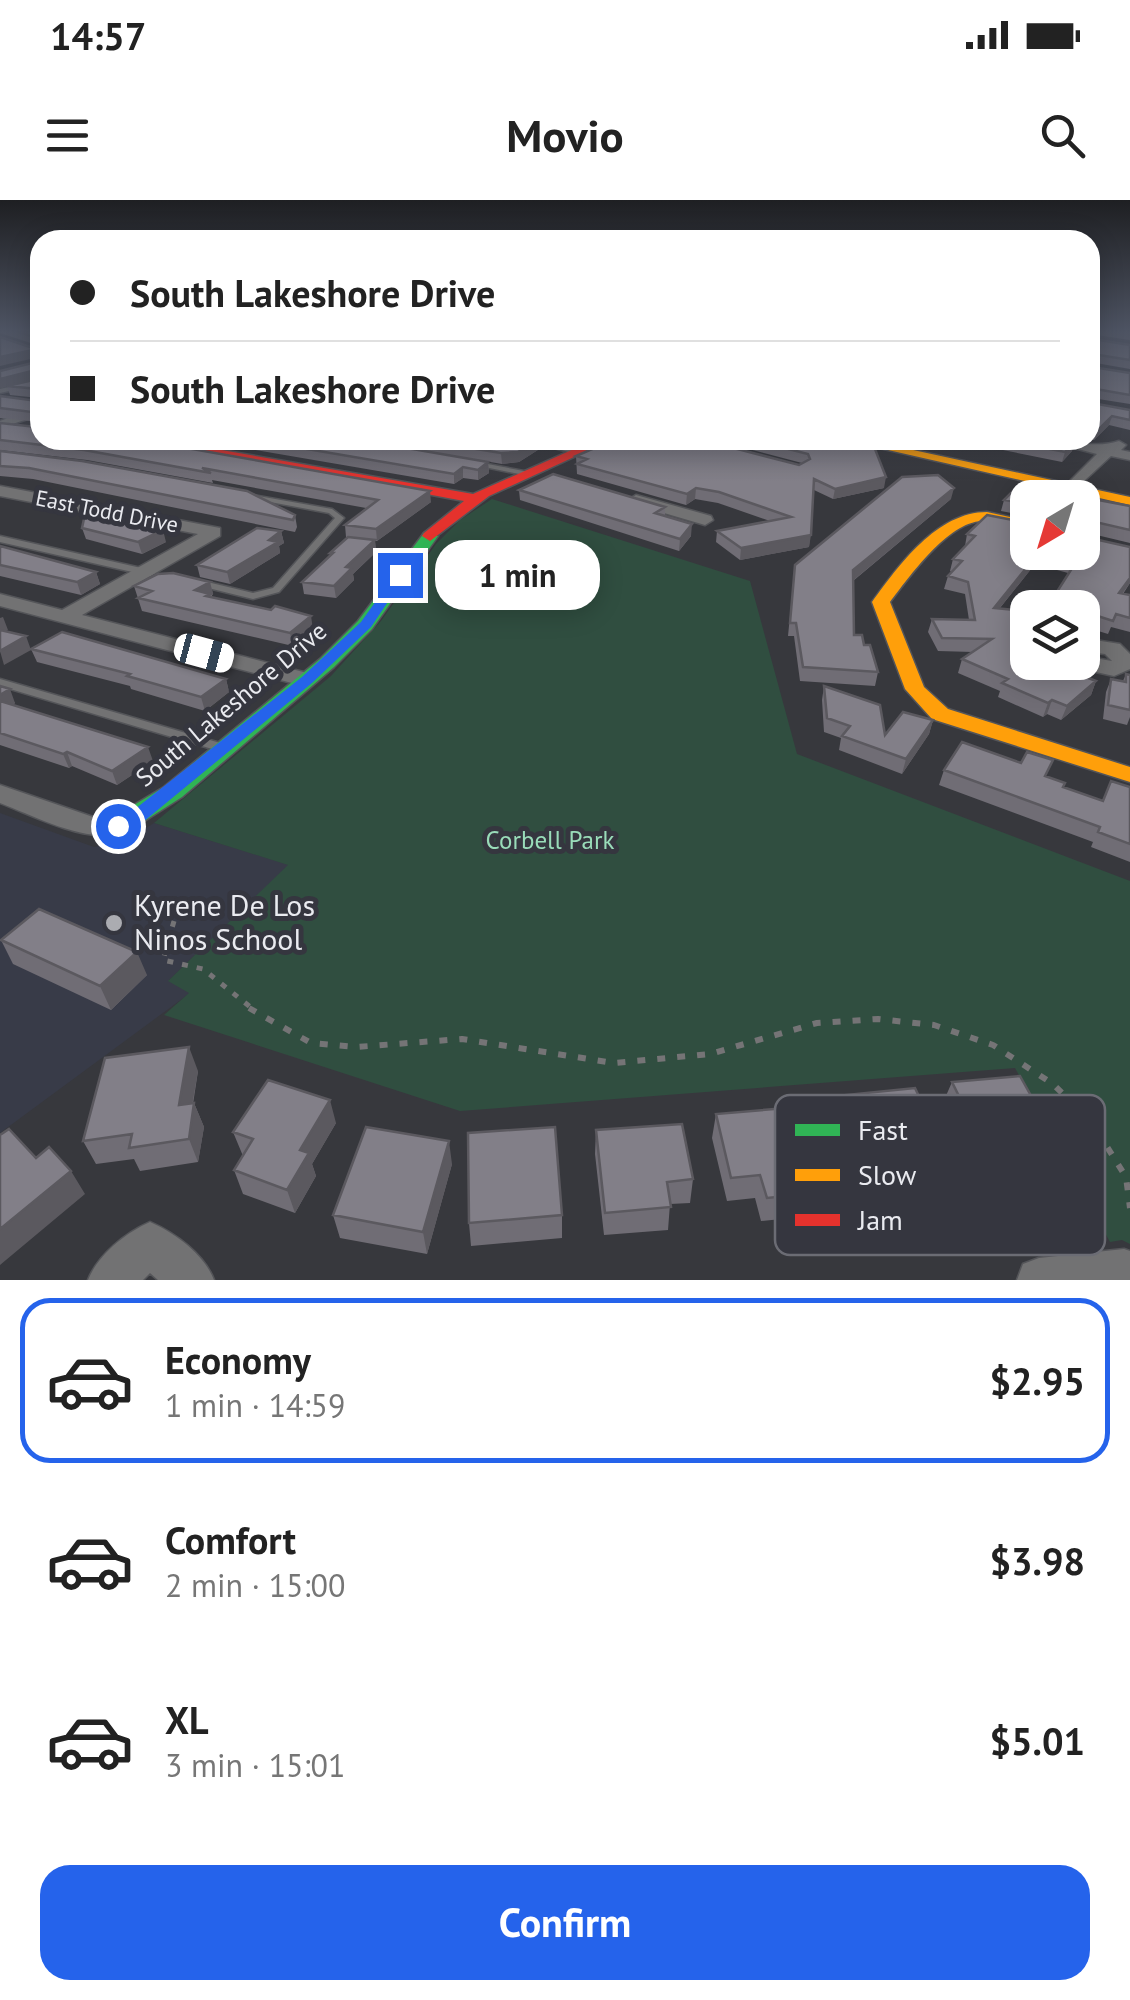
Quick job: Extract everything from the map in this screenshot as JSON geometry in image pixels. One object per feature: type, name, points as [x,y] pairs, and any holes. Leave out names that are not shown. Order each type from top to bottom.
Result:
[{"type":"street","points":[[2,425],[30,409]]},
{"type":"street","points":[[2,425],[30,428]]},
{"type":"street","points":[[1079,480],[1108,451],[1130,441]]},
{"type":"street","points":[[1100,449],[1130,456]]},
{"type":"street","points":[[200,450],[475,499]]},
{"type":"street","points":[[576,450],[580,451]]},
{"type":"street","points":[[901,450],[1055,480]]},
{"type":"street","points":[[932,450],[1058,480]]},
{"type":"street","name":"South Lakeshore Drive","points":[[118,826],[136,818],[307,680],[366,624],[423,542],[448,518],[475,499],[539,474],[580,451]]},
{"type":"street","points":[[1100,487],[1130,491]]},
{"type":"street","name":"East Todd Drive","points":[[0,491],[214,532],[154,573]]},
{"type":"street","points":[[1100,492],[1130,501]]},
{"type":"street","points":[[610,493],[705,520]]},
{"type":"street","points":[[1010,522],[987,516],[970,518],[894,582],[881,602],[914,688],[940,714],[1130,775]]},
{"type":"street","points":[[66,616],[154,573]]},
{"type":"street","points":[[0,600],[307,680]]},
{"type":"street","points":[[1100,647],[1128,659],[1114,670],[1100,667]]},
{"type":"street","points":[[0,794],[91,826],[118,826]]},
{"type":"street","points":[[110,1280],[150,1244],[192,1280]]},
{"type":"street","points":[[1039,1280],[1126,1275]]},
{"type":"lane","points":[[0,391],[30,384]]},
{"type":"lane","points":[[0,399],[13,401]]},
{"type":"lane","points":[[466,462],[539,474]]},
{"type":"lane","points":[[181,580],[253,596],[276,590],[340,518],[332,511],[237,494]]},
{"type":"lane","points":[[0,538],[154,573]]},
{"type":"lane","points":[[0,682],[225,748]]},
{"type":"path","points":[[174,921],[163,960],[202,969],[250,1008],[311,1042],[356,1046],[462,1039],[614,1063],[710,1054],[817,1023],[878,1018],[934,1025],[993,1045],[1064,1095]]},
{"type":"path","points":[[1105,1144],[1126,1177],[1130,1208]]},
{"type":"shaded area","name":"Kyrene De Los Ninos School","points":[[0,813],[94,847],[126,841],[154,823],[289,865],[169,980],[190,993],[0,1133]]},
{"type":"green space","name":"Corbell Park","points":[[492,499],[750,581],[797,754],[1130,881],[1130,1244],[1122,1240],[1110,1242],[1105,1233],[1105,1095],[1030,1095],[1015,1068],[460,1111],[164,1015],[189,993],[168,981],[288,865],[154,823],[331,676],[381,621],[436,544],[460,520]]},
{"type":"building","points":[[27,381],[30,381],[30,388],[7,386]]},
{"type":"building","points":[[1100,381],[1130,381],[1130,395],[1100,390]]},
{"type":"building","points":[[0,396],[30,400],[30,412],[0,408]]},
{"type":"building","points":[[1100,404],[1130,410],[1130,420],[1112,416],[1100,428]]},
{"type":"building","points":[[0,423],[30,426],[30,444],[0,440]]},
{"type":"building","points":[[84,450],[198,450],[430,491],[376,529],[345,525],[378,500],[202,468],[211,473]]},
{"type":"building","points":[[313,450],[418,450],[488,462],[478,470],[463,467],[454,474]]},
{"type":"building","points":[[483,450],[521,450],[518,452]]},
{"type":"building","points":[[590,450],[741,450],[799,465],[810,459],[808,454],[792,450],[875,450],[886,477],[835,489],[814,479],[811,535],[741,548],[717,531],[791,517],[719,492],[696,488],[687,494],[577,464],[587,459],[576,456]]},
{"type":"building","points":[[0,451],[82,461],[247,491],[295,515],[293,520],[29,468],[0,466]]},
{"type":"building","points":[[553,474],[665,507],[655,513],[692,524],[680,539],[519,490]]},
{"type":"building","points":[[938,475],[954,488],[853,570],[854,635],[862,635],[864,645],[870,645],[878,672],[803,667],[796,623],[790,623],[795,565],[902,477]]},
{"type":"building","points":[[1100,500],[1130,506],[1130,530],[1100,523]]},
{"type":"building","points":[[85,514],[163,530],[138,542],[82,528]]},
{"type":"building","points":[[987,515],[1010,519],[1010,570],[1025,570],[994,608],[1010,610],[1010,680],[1096,681],[1067,706],[1052,700],[1048,703],[1002,683],[1008,679],[962,659],[992,639],[942,638],[932,619],[975,620],[968,582],[948,576],[962,561],[953,559],[975,536],[967,534]]},
{"type":"building","points":[[257,528],[281,531],[269,540],[278,542],[227,572],[197,565]]},
{"type":"building","points":[[348,537],[375,540],[346,567],[352,568],[334,586],[302,582],[330,553]]},
{"type":"building","points":[[1100,540],[1130,547],[1130,578],[1119,593],[1130,595],[1130,618],[1116,614],[1113,621],[1100,617],[1100,590],[1058,590],[1071,570],[1100,570]]},
{"type":"building","points":[[0,546],[96,572],[77,582],[0,565]]},
{"type":"building","points":[[173,573],[210,582],[195,590],[210,594],[206,596],[271,610],[275,606],[311,616],[290,633],[138,598],[152,591],[134,586],[158,574]]},
{"type":"building","points":[[0,630],[26,636],[0,651]]},
{"type":"building","points":[[62,632],[226,679],[201,697],[31,649]]},
{"type":"building","points":[[1126,674],[1130,675],[1130,710],[1108,705],[1111,679],[1126,682]]},
{"type":"building","points":[[824,686],[880,705],[885,735],[903,712],[933,720],[906,759],[842,736],[850,726],[827,718]]},
{"type":"building","points":[[0,701],[148,747],[112,771],[67,752],[63,754],[0,733]]},
{"type":"building","points":[[962,742],[1021,763],[1027,752],[1053,760],[1045,776],[1103,801],[1111,781],[1130,787],[1130,844],[1098,832],[1100,827],[944,770]]},
{"type":"building","points":[[39,909],[137,952],[100,986],[1,940]]},
{"type":"building","points":[[189,1047],[179,1105],[194,1103],[189,1139],[129,1148],[132,1134],[83,1141],[105,1058]]},
{"type":"building","points":[[1020,1076],[1031,1095],[958,1095],[952,1082]]},
{"type":"building","points":[[268,1080],[330,1100],[300,1150],[309,1153],[287,1190],[234,1170],[253,1139],[233,1132]]},
{"type":"building","points":[[915,1088],[918,1095],[846,1095]]},
{"type":"building","points":[[775,1109],[775,1197],[767,1198],[760,1175],[731,1178],[716,1114]]},
{"type":"building","points":[[682,1124],[693,1179],[667,1182],[671,1207],[605,1213],[596,1130]]},
{"type":"building","points":[[366,1127],[449,1141],[423,1232],[333,1215]]},
{"type":"building","points":[[555,1127],[562,1215],[469,1223],[468,1133]]},
{"type":"building","points":[[9,1129],[36,1158],[49,1147],[71,1171],[0,1229],[0,1135]]},
{"type":"traffic: fast","points":[[118,826],[173,792],[327,663],[365,625],[430,536]]},
{"type":"traffic: slow","points":[[896,450],[1130,501]]},
{"type":"traffic: slow","points":[[1010,521],[973,517],[948,530],[922,552],[881,602],[915,689],[940,714],[1130,775]]},
{"type":"traffic: jam","points":[[199,450],[475,499]]},
{"type":"traffic: jam","points":[[430,536],[484,493],[582,450]]},
{"type":"place","name":"Kyrene De Los Ninos School","points":[[114,923]]},
{"type":"route","points":[[118,826],[136,818],[307,680],[366,624],[400,575]]}]
